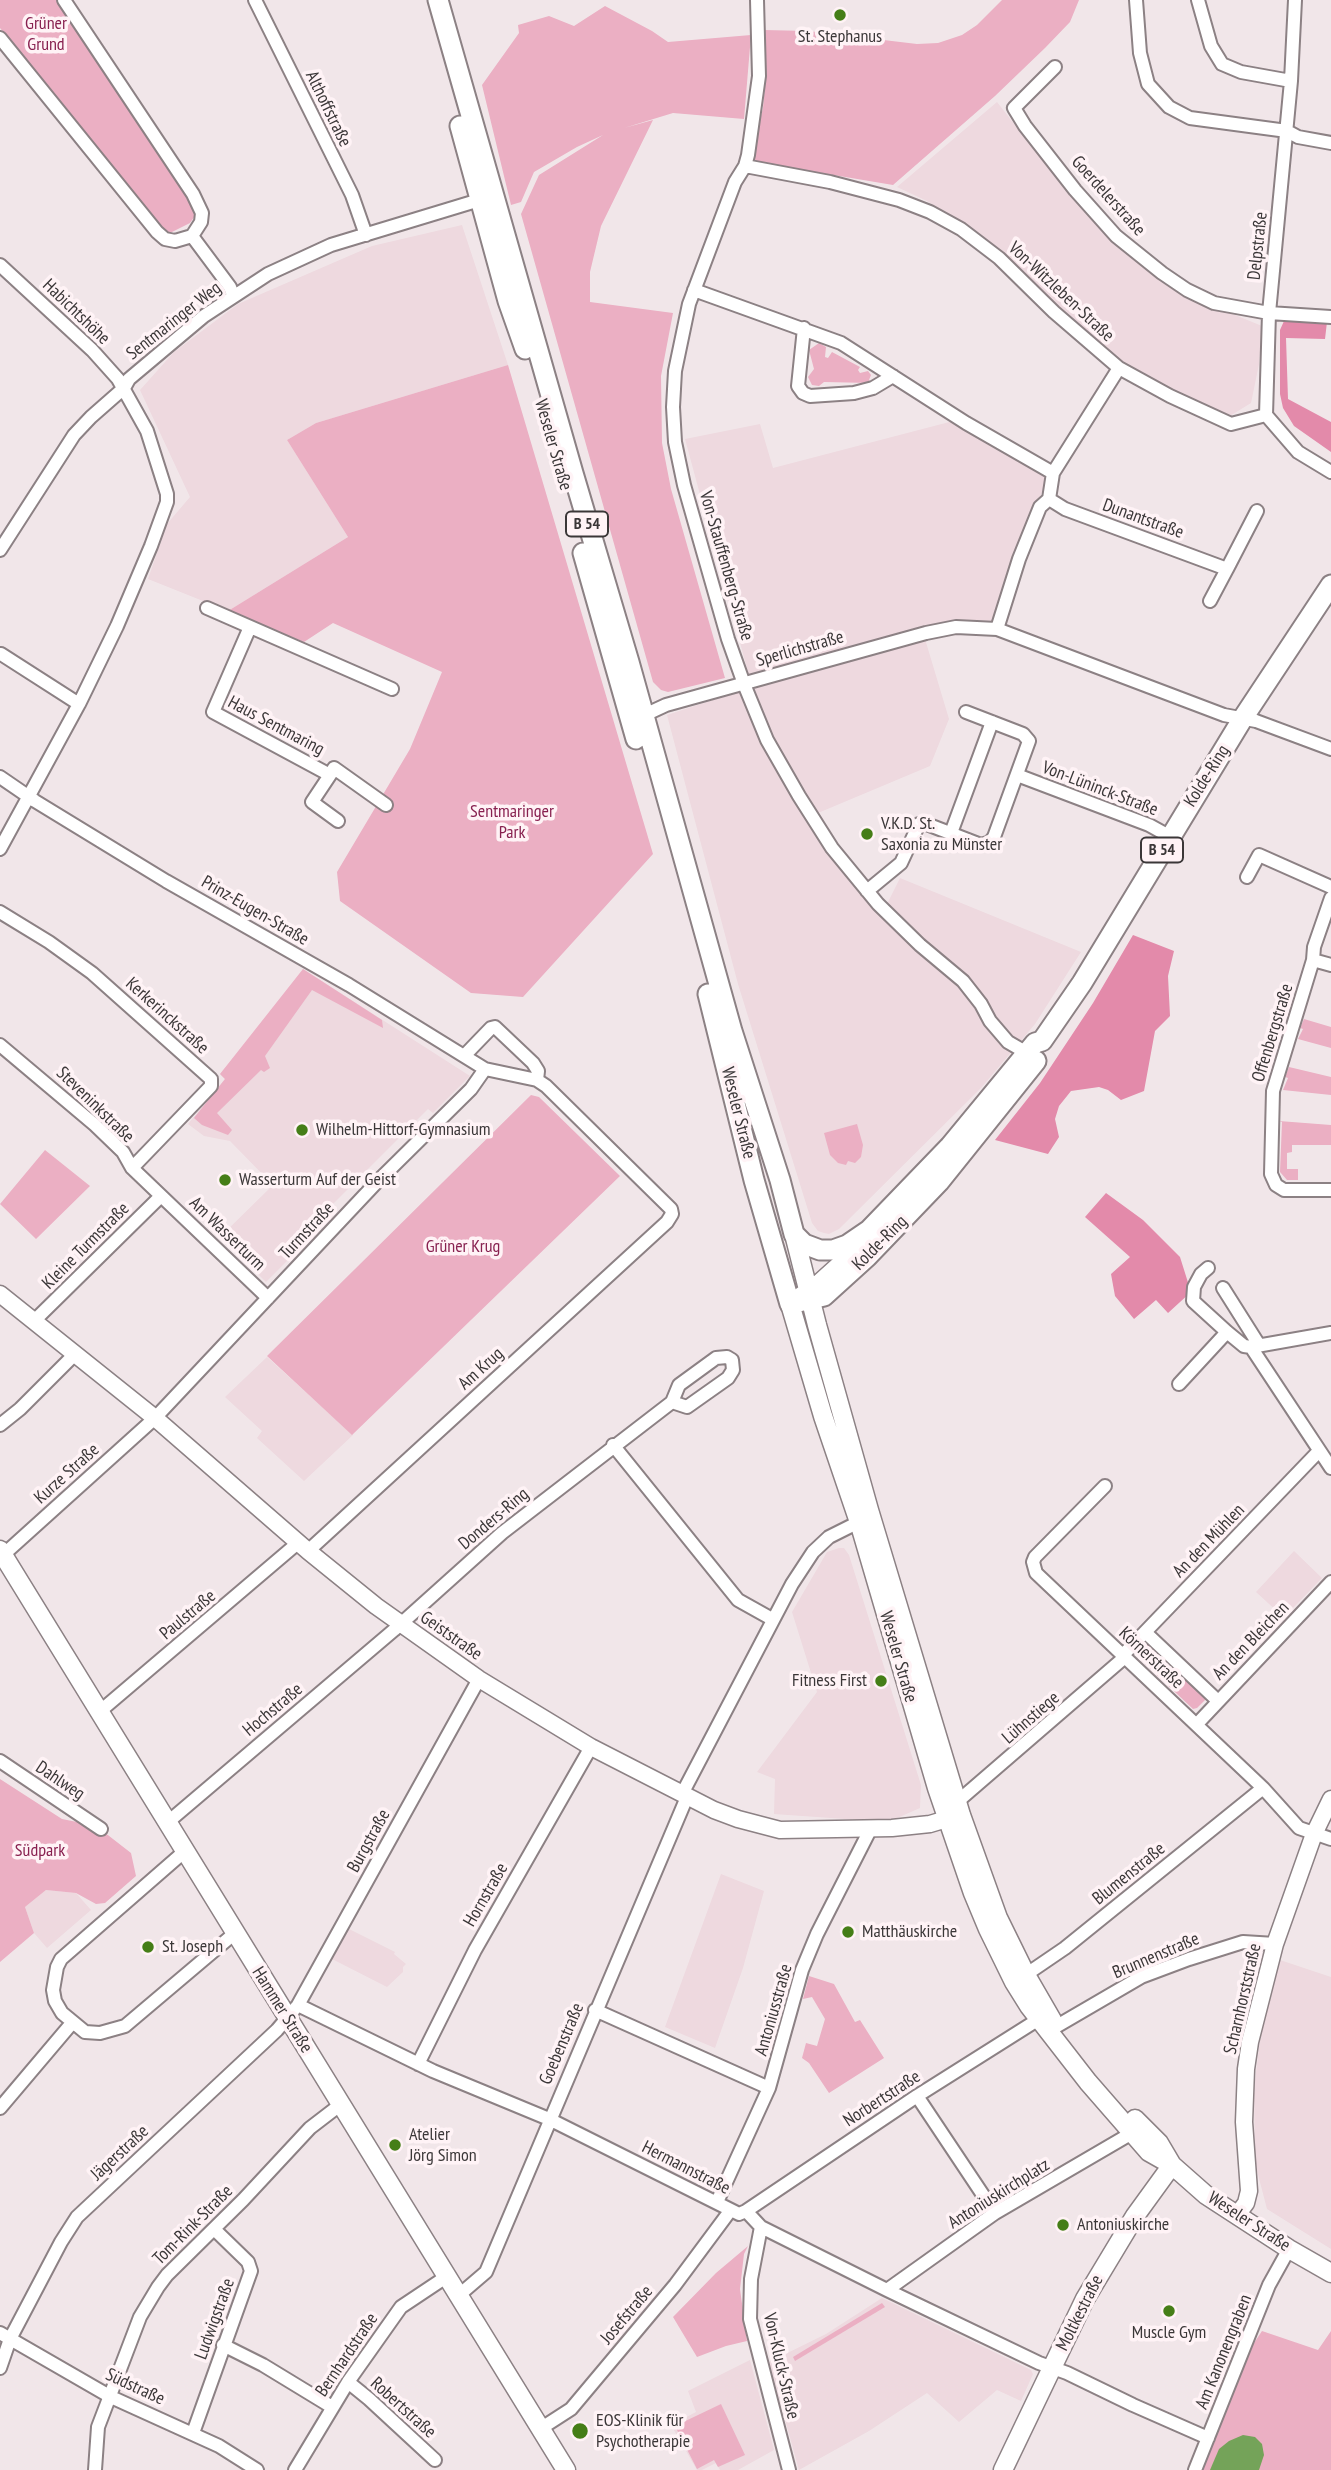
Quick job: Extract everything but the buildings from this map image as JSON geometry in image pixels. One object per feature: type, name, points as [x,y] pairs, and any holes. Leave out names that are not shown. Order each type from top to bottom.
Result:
[{"type":"main road","name":"Weseler Straße","points":[[425,0],[486,198]]},
{"type":"main road","name":"Weseler Straße","points":[[438,0],[508,301],[531,368],[732,1031],[765,1130],[825,1354],[955,1812],[973,1893],[988,1929],[1020,1978],[1099,2081],[1159,2143],[1172,2165]]},
{"type":"main road","name":"Kolde-Ring","points":[[811,1295],[824,1296],[839,1284],[939,1182],[1037,1060],[1042,1050],[1042,1041],[1082,983],[1170,836],[1250,720],[1331,585]]},
{"type":"main road","name":"Weseler Straße","points":[[637,718],[754,1180],[790,1304],[823,1416],[955,1812]]},
{"type":"main road","name":"Kolde-Ring","points":[[790,1304],[811,1295],[851,1255],[869,1230],[950,1146],[1035,1043],[1042,1041]]},
{"type":"main road","name":"Kolde-Ring","points":[[794,1234],[812,1248],[827,1251],[843,1247],[869,1230]]},
{"type":"main road","name":"Hammer Straße","points":[[1,1553],[235,1933],[293,2011],[340,2105],[566,2470]]},
{"type":"main road","name":"Weseler Straße","points":[[1020,1978],[1039,2019],[1088,2082],[1149,2152],[1172,2165],[1206,2195],[1331,2273]]},
{"type":"main road","name":"Moltkestraße","points":[[1003,2470],[1098,2275],[1141,2206],[1172,2165]]},
{"type":"street","points":[[0,38],[157,232],[165,239],[175,241],[192,236],[202,217],[194,194],[64,0]]},
{"type":"street","name":"Althoffstraße","points":[[255,0],[357,207],[366,235]]},
{"type":"street","name":"Von-Stauffenberg-Straße","points":[[757,0],[758,86],[745,166],[735,182],[694,290],[684,320],[675,371],[675,442],[684,485],[716,600],[744,684],[767,740],[799,796],[832,848],[867,891],[920,945],[962,981],[981,1004],[990,1021],[1009,1042],[1027,1053]]},
{"type":"street","points":[[1136,0],[1140,53],[1148,84],[1168,107],[1190,118],[1287,131],[1297,137],[1331,143]]},
{"type":"street","name":"Delpstraße","points":[[1266,415],[1269,313],[1287,131],[1295,0]]},
{"type":"street","points":[[1202,1],[1211,46],[1222,64],[1241,72],[1291,81]]},
{"type":"street","name":"Goerdelerstraße","points":[[1055,67],[1014,108],[1025,126],[1095,214],[1146,262],[1187,290],[1213,303],[1269,313],[1331,317]]},
{"type":"street","name":"Von-Witzleben-Straße","points":[[745,166],[899,200],[930,212],[961,229],[999,258],[1054,312],[1119,368],[1170,396],[1231,424],[1266,415]]},
{"type":"street","name":"Sentmaringer Weg","points":[[0,550],[73,437],[91,417],[179,335],[233,295],[276,270],[331,245],[486,198]]},
{"type":"street","points":[[192,236],[230,287],[233,295]]},
{"type":"street","name":"Habichtshöhe","points":[[0,265],[92,350],[124,388]]},
{"type":"street","points":[[694,290],[841,343],[966,423],[1053,473]]},
{"type":"street","points":[[804,328],[798,386],[803,393],[810,396],[854,393],[873,388],[893,376]]},
{"type":"street","points":[[1119,368],[1053,473],[1049,499],[1040,507],[1019,559],[997,629],[1224,715],[1250,720],[1331,749]]},
{"type":"street","points":[[0,849],[79,704],[123,613],[167,502],[166,487],[147,431],[127,399],[124,388]]},
{"type":"street","points":[[1266,415],[1298,452],[1331,472]]},
{"type":"street","name":"Dunantstraße","points":[[1049,499],[1065,509],[1227,569]]},
{"type":"street","points":[[1210,601],[1257,511]]},
{"type":"street","points":[[206,608],[392,690]]},
{"type":"street","name":"Haus Sentmaring","points":[[250,627],[214,712],[330,775]]},
{"type":"street","name":"Sperlichstraße","points":[[637,718],[666,705],[945,628],[997,629]]},
{"type":"street","points":[[1,654],[79,704]]},
{"type":"street","name":"Von-Lüninck-Straße","points":[[867,891],[901,863],[919,824],[924,823],[981,845],[990,842],[1029,741],[1023,734],[967,712]]},
{"type":"street","points":[[951,833],[992,722]]},
{"type":"street","name":"Haus Sentmaring","points":[[338,821],[312,802],[334,768],[386,805]]},
{"type":"street","name":"Von-Lüninck-Straße","points":[[1017,775],[1149,825],[1170,836]]},
{"type":"street","name":"Prinz-Eugen-Straße","points":[[0,777],[29,798],[166,881],[338,979],[485,1069],[537,1080],[560,1099],[671,1209]]},
{"type":"street","points":[[1247,877],[1259,855],[1331,887]]},
{"type":"street","name":"Offenbergstraße","points":[[1331,898],[1314,947],[1313,960],[1273,1091],[1271,1174],[1276,1185],[1284,1190],[1331,1190]]},
{"type":"street","name":"Kerkerinckstraße","points":[[0,912],[92,973],[211,1079],[211,1086],[132,1168]]},
{"type":"street","points":[[1313,960],[1331,965]]},
{"type":"street","name":"Prinz-Eugen-Straße","points":[[464,1056],[495,1027],[533,1063],[538,1071],[537,1080]]},
{"type":"street","name":"Steveninkstraße","points":[[0,1045],[95,1125],[123,1152],[132,1168],[161,1196]]},
{"type":"street","name":"Turmstraße","points":[[155,1418],[376,1184],[471,1089],[485,1069]]},
{"type":"street","name":"Am Wasserturm","points":[[161,1196],[268,1298]]},
{"type":"street","name":"Kleine Turmstraße","points":[[34,1321],[161,1196]]},
{"type":"street","name":"Am Krug","points":[[304,1547],[667,1222],[672,1214],[671,1209]]},
{"type":"street","points":[[1208,1268],[1197,1279],[1193,1301],[1244,1346],[1331,1332]]},
{"type":"street","points":[[1223,1288],[1255,1346],[1331,1468]]},
{"type":"street","name":"Geiststraße","points":[[0,1294],[155,1418],[304,1547],[400,1624],[479,1679],[591,1747],[685,1796],[738,1819],[780,1830],[870,1830],[911,1826],[955,1812]]},
{"type":"street","points":[[1179,1384],[1227,1332]]},
{"type":"street","points":[[0,1426],[75,1354]]},
{"type":"street","name":"Donders-Ring","points":[[400,1624],[502,1532],[672,1402],[679,1385],[716,1358],[727,1357],[732,1360],[733,1370],[728,1377],[695,1403],[687,1407],[672,1402]]},
{"type":"street","name":"Kurze Straße","points":[[1,1553],[155,1418]]},
{"type":"street","points":[[613,1445],[738,1600],[772,1619]]},
{"type":"street","name":"An den Mühlen","points":[[1124,1656],[1320,1451]]},
{"type":"street","name":"Körnerstraße","points":[[1105,1486],[1035,1557],[1036,1573],[1197,1724],[1263,1788],[1299,1828],[1331,1839]]},
{"type":"street","name":"Goebenstraße","points":[[458,2296],[486,2272],[685,1796],[772,1619],[813,1552],[829,1537],[859,1522]]},
{"type":"street","name":"Paulstraße","points":[[98,1713],[304,1547]]},
{"type":"street","name":"An den Bleichen","points":[[1197,1724],[1331,1582]]},
{"type":"street","name":"Hochstraße","points":[[168,1822],[400,1624]]},
{"type":"street","name":"Körnerstraße","points":[[1145,1632],[1218,1701]]},
{"type":"street","name":"Lühnstiege","points":[[955,1812],[1124,1656]]},
{"type":"street","name":"Burgstraße","points":[[293,2011],[479,1679]]},
{"type":"street","name":"Hornstraße","points":[[418,2064],[475,1950],[591,1747]]},
{"type":"street","name":"Dahlweg","points":[[0,1761],[101,1829]]},
{"type":"street","name":"Blumenstraße","points":[[1020,1978],[1077,1939],[1263,1788]]},
{"type":"street","name":"Scharnhorststraße","points":[[1237,2215],[1246,2203],[1249,2191],[1244,2122],[1250,2042],[1275,1944],[1314,1834],[1331,1799]]},
{"type":"street","name":"Antoniusstraße","points":[[717,2202],[769,2088],[802,1970],[817,1934],[870,1830]]},
{"type":"street","points":[[185,1851],[61,1959],[53,1990],[55,2001],[72,2023],[85,2032],[100,2034],[125,2026],[235,1933]]},
{"type":"street","name":"Brunnenstraße","points":[[1057,2026],[1141,1977],[1243,1942],[1275,1944]]},
{"type":"street","points":[[595,2010],[769,2088]]},
{"type":"street","name":"Hermannstraße","points":[[293,2011],[549,2119],[717,2202],[730,2211],[739,2214],[746,2211],[761,2227],[887,2290],[1208,2438]]},
{"type":"street","name":"Jägerstraße","points":[[0,2368],[5,2336],[77,2217],[293,2011]]},
{"type":"street","name":"Norbertstraße","points":[[746,2211],[917,2096],[1039,2019]]},
{"type":"street","points":[[0,2108],[72,2023]]},
{"type":"street","points":[[917,2096],[995,2213]]},
{"type":"street","name":"Tom-Rink-Straße","points":[[95,2470],[99,2427],[140,2317],[152,2297],[167,2275],[310,2128],[340,2105]]},
{"type":"street","name":"Antoniuskirchplatz","points":[[887,2290],[995,2213],[1132,2133]]},
{"type":"street","name":"Josefstraße","points":[[540,2429],[572,2409],[675,2285],[730,2211]]},
{"type":"street","name":"Von-Kluck-Straße","points":[[761,2227],[751,2279],[750,2319],[789,2470]]},
{"type":"street","name":"Ludwigstraße","points":[[193,2433],[251,2271],[248,2262],[214,2229]]},
{"type":"street","name":"Am Kanonengraben","points":[[1195,2470],[1269,2285],[1289,2249]]},
{"type":"street","name":"Bernhardstraße","points":[[295,2470],[331,2407],[401,2307],[446,2277]]},
{"type":"street","name":"Südstraße","points":[[5,2336],[111,2397],[193,2433],[257,2470]]},
{"type":"street","points":[[223,2345],[263,2365],[331,2407]]},
{"type":"street","name":"Robertstraße","points":[[348,2382],[435,2460]]},
{"type":"shaded area","points":[[997,102],[1069,194],[1111,239],[1213,306],[1262,326],[1259,364],[1251,403],[1225,419],[1119,363],[1052,303],[1003,253],[927,201],[897,187]]},
{"type":"shaded area","points":[[462,225],[508,365],[316,423],[287,440],[348,537],[228,611],[148,579],[167,524],[190,497],[140,390],[174,352],[238,304],[372,246]]},
{"type":"shaded area","points":[[1284,321],[1327,322],[1325,339],[1286,338],[1288,399],[1331,422],[1331,452],[1294,426],[1283,408],[1280,394],[1280,330]]},
{"type":"shaded area","points":[[957,420],[1048,478],[1014,558],[993,623],[953,622],[922,629],[949,719],[930,766],[818,813],[840,847],[887,904],[900,878],[1081,952],[1035,1024],[981,1088],[839,1229],[829,1234],[818,1231],[812,1223],[738,984],[667,715],[752,687],[685,439],[760,424],[773,468]]},
{"type":"shaded area","points":[[1133,935],[1174,951],[1168,976],[1170,1016],[1155,1031],[1144,1091],[1121,1100],[1099,1087],[1071,1091],[1059,1106],[1055,1119],[1059,1137],[1048,1154],[995,1140],[1040,1083],[1093,1003]]},
{"type":"shaded area","name":"Wilhelm-Hittorf-Gymnasium","points":[[303,969],[470,1076],[433,1113],[428,1109],[302,1235],[307,1241],[266,1282],[220,1237],[273,1185],[230,1141],[204,1136],[188,1124],[225,1079],[220,1074]]},
{"type":"shaded area","points":[[1106,1193],[1143,1220],[1180,1257],[1191,1292],[1168,1313],[1156,1300],[1134,1319],[1115,1296],[1111,1274],[1130,1257],[1085,1217]]},
{"type":"shaded area","points":[[267,1357],[353,1435],[304,1481],[257,1438],[262,1431],[225,1397]]},
{"type":"shaded area","points":[[844,1548],[849,1555],[921,1785],[920,1808],[888,1822],[774,1814],[775,1779],[757,1772],[817,1692],[792,1612],[827,1552]]},
{"type":"shaded area","points":[[1294,1551],[1322,1578],[1293,1608],[1289,1604],[1280,1614],[1256,1592]]},
{"type":"shaded area","points":[[721,1874],[764,1891],[743,1968],[715,2048],[665,2027]]},
{"type":"shaded area","points":[[46,1890],[76,1893],[91,1910],[47,1948],[34,1933],[25,1907]]},
{"type":"shaded area","points":[[349,1929],[395,1952],[406,1964],[403,1972],[387,1987],[332,1959]]},
{"type":"shaded area","points":[[1280,1960],[1331,1977],[1331,2249],[1267,2209],[1255,2163],[1254,2089],[1260,2040]]},
{"type":"shaded area","points":[[882,2298],[1031,2370],[1033,2374],[1021,2401],[997,2390],[959,2422],[927,2393],[869,2431],[799,2470],[769,2362],[826,2334]]},
{"type":"shaded area","points":[[750,2360],[774,2450],[738,2470],[720,2470],[716,2463],[697,2470],[671,2425],[696,2412],[688,2391]]},
{"type":"shaded area","points":[[1243,2435],[1255,2437],[1262,2444],[1264,2455],[1259,2470],[1210,2470],[1219,2449]]},
{"type":"green space","name":"Grüner Grund","points":[[0,0],[60,0],[186,189],[197,213],[190,223],[168,234],[153,220],[0,28]]},
{"type":"green space","points":[[1002,0],[1079,0],[1070,22],[1045,48],[995,96],[893,185],[750,161],[763,108],[766,73],[764,30],[808,31],[917,44],[938,43],[962,35],[977,25]]},
{"type":"green space","points":[[605,6],[668,42],[751,35],[744,119],[673,113],[624,128],[653,120],[601,226],[590,272],[590,302],[673,313],[661,376],[662,443],[671,489],[725,678],[668,692],[661,690],[653,682],[521,214],[539,175],[603,135],[534,172],[521,202],[511,205],[482,85],[519,33],[518,25],[549,16],[574,26]]},
{"type":"green space","points":[[819,343],[826,347],[825,357],[828,358],[832,352],[860,367],[860,373],[868,371],[871,383],[824,382],[819,386],[812,385],[808,377],[814,369],[809,350]]},
{"type":"green space","name":"Sentmaringer Park","points":[[508,365],[653,854],[523,997],[471,993],[340,901],[337,872],[410,749],[442,672],[333,623],[304,642],[228,611],[348,537],[287,440],[316,423]]},
{"type":"green space","points":[[303,969],[382,1020],[383,1028],[312,990],[265,1056],[270,1068],[264,1072],[261,1070],[217,1113],[232,1130],[228,1135],[202,1125],[194,1118],[225,1079],[220,1074]]},
{"type":"green space","points":[[1304,1019],[1331,1027],[1331,1048],[1298,1039]]},
{"type":"green space","points":[[1289,1067],[1331,1077],[1331,1095],[1283,1090]]},
{"type":"green space","name":"Grüner Krug","points":[[531,1095],[539,1097],[620,1176],[352,1435],[267,1356]]},
{"type":"green space","points":[[1279,1121],[1331,1125],[1331,1145],[1292,1145],[1292,1152],[1287,1153],[1287,1169],[1298,1169],[1298,1180],[1287,1180],[1280,1172],[1282,1122]]},
{"type":"green space","points":[[857,1124],[863,1145],[861,1157],[855,1163],[838,1163],[830,1155],[824,1133]]},
{"type":"green space","points":[[45,1150],[90,1186],[36,1239],[0,1204]]},
{"type":"green space","points":[[1150,1642],[1208,1697],[1197,1708],[1193,1709],[1141,1660],[1141,1651]]},
{"type":"green space","name":"Südpark","points":[[0,1779],[62,1819],[77,1822],[95,1833],[104,1832],[131,1853],[136,1876],[105,1903],[96,1904],[76,1893],[46,1890],[25,1907],[34,1933],[0,1962]]},
{"type":"green space","points":[[809,1976],[834,1984],[855,2022],[860,2020],[884,2058],[829,2093],[809,2063],[802,2058],[806,2043],[817,2046],[825,2019],[812,1997],[803,1999]]},
{"type":"green space","points":[[748,2246],[744,2254],[740,2289],[747,2341],[697,2357],[673,2317],[716,2273]]},
{"type":"green space","points":[[882,2303],[885,2307],[795,2361],[793,2357]]},
{"type":"green space","points":[[1262,2331],[1318,2350],[1331,2331],[1331,2470],[1203,2470],[1252,2346]]},
{"type":"green space","points":[[721,2404],[745,2455],[718,2467],[714,2460],[697,2469],[675,2426]]},
{"type":"place","name":"St. Stephanus","points":[[840,15]]},
{"type":"place","name":"V.K.D. St. Saxonia zu Münster","points":[[867,834]]},
{"type":"place","name":"Wilhelm-Hittorf-Gymnasium","points":[[302,1130]]},
{"type":"place","name":"Wasserturm Auf der Geist","points":[[225,1180]]},
{"type":"place","name":"Fitness First","points":[[881,1681]]},
{"type":"place","name":"Matthäuskirche","points":[[848,1932]]},
{"type":"place","name":"St. Joseph","points":[[148,1947]]},
{"type":"place","name":"Atelier Jörg Simon","points":[[395,2145]]},
{"type":"place","name":"Antoniuskirche","points":[[1063,2225]]},
{"type":"place","name":"Muscle Gym","points":[[1169,2311]]},
{"type":"place","name":"EOS-Klinik für Psychotherapie","points":[[580,2431]]}]
